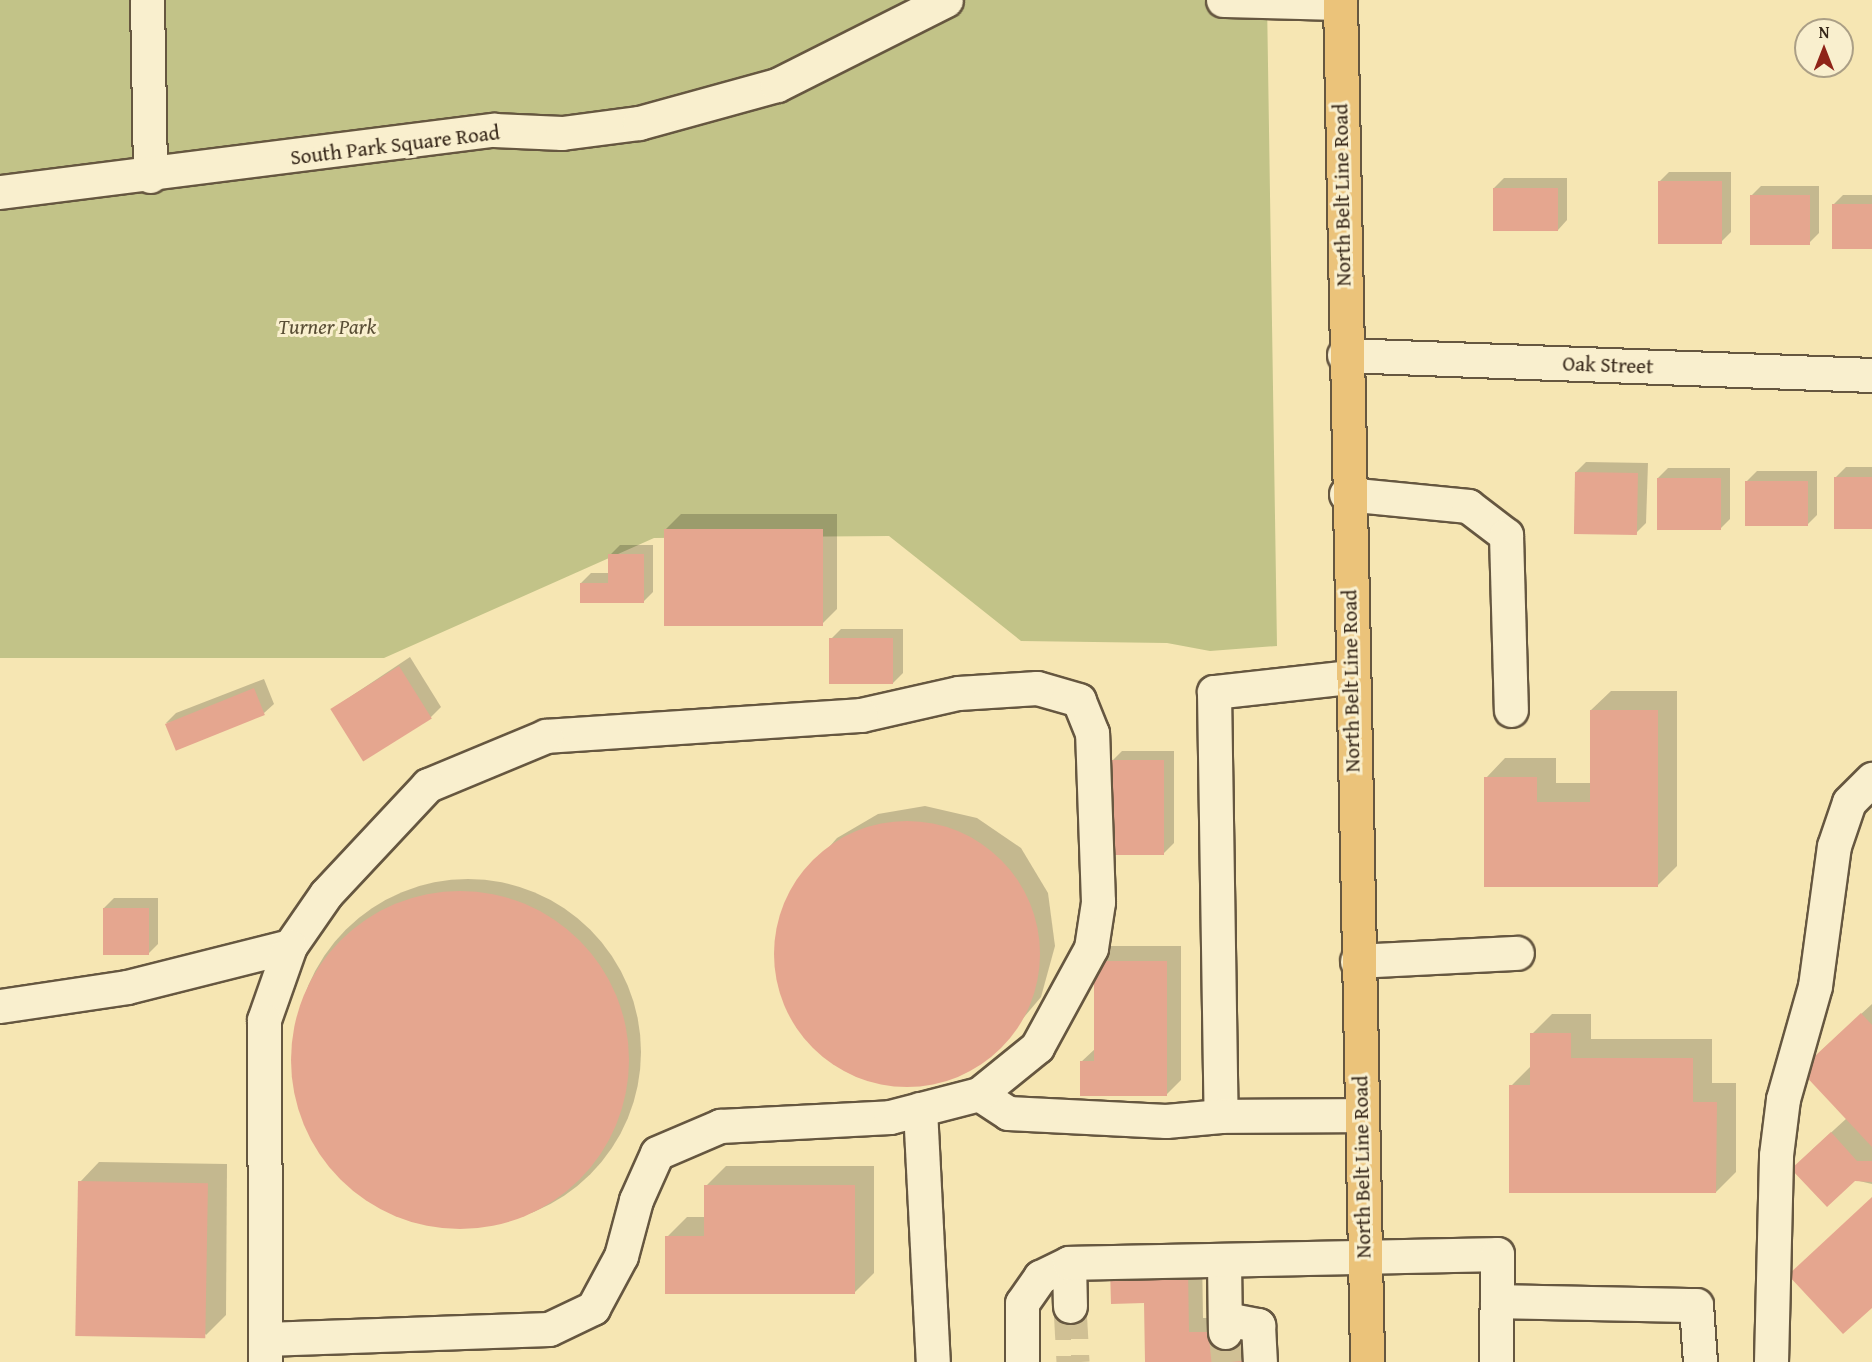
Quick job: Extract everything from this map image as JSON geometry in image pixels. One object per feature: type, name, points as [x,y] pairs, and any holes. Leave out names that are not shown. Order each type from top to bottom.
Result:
[{"type":"main road","name":"North Belt Line Road","points":[[1340,2],[1346,494],[1367,1362]]},
{"type":"street","points":[[147,0],[150,176]]},
{"type":"street","name":"South Park Square Road","points":[[0,192],[150,176],[494,130],[562,133],[639,123],[777,85],[946,0]]},
{"type":"street","points":[[1223,0],[1340,2]]},
{"type":"street","name":"Oak Street","points":[[1344,355],[1872,375]]},
{"type":"street","points":[[1346,494],[1468,506],[1506,535],[1511,710]]},
{"type":"street","points":[[1221,1116],[1214,692],[1350,677]]},
{"type":"street","points":[[1037,688],[1079,700],[1092,733],[1098,902],[1091,948],[1037,1047],[979,1094],[890,1117],[720,1126],[657,1153],[636,1200],[621,1256],[593,1308],[549,1329],[265,1350],[264,1020],[290,946],[326,894],[428,785],[546,736],[861,715],[958,693],[1037,688]]},
{"type":"street","points":[[1771,1362],[1776,1155],[1783,1099],[1815,986],[1834,846],[1849,802],[1872,779]]},
{"type":"street","points":[[0,1006],[127,987],[290,946]]},
{"type":"street","points":[[1357,961],[1517,954]]},
{"type":"street","points":[[979,1094],[1008,1113],[1166,1120],[1221,1116],[1361,1115]]},
{"type":"street","points":[[920,1109],[933,1362]]},
{"type":"street","points":[[1022,1362],[1022,1303],[1040,1277],[1069,1263],[1224,1262],[1497,1254],[1496,1362]]},
{"type":"street","points":[[1224,1262],[1225,1325],[1258,1325],[1260,1362]]},
{"type":"street","points":[[1069,1263],[1070,1306]]},
{"type":"street","points":[[1497,1301],[1696,1305],[1700,1362]]},
{"type":"green space","name":"Turner Park","points":[[0,0],[1267,0],[1277,646],[1210,651],[1167,643],[1021,641],[889,536],[654,538],[384,658],[0,658]]},
{"type":"building","points":[[1658,181],[1722,181],[1722,244],[1658,244]]},
{"type":"building","points":[[1493,188],[1558,188],[1558,231],[1493,231]]},
{"type":"building","points":[[1750,195],[1810,195],[1810,245],[1750,245]]},
{"type":"building","points":[[1832,204],[1872,204],[1872,249],[1832,249]]},
{"type":"building","points":[[1575,472],[1638,473],[1637,535],[1574,534]]},
{"type":"building","points":[[1834,477],[1872,477],[1872,529],[1834,529]]},
{"type":"building","points":[[1657,478],[1721,478],[1721,530],[1657,530]]},
{"type":"building","points":[[1745,481],[1808,481],[1808,526],[1745,526]]},
{"type":"building","points":[[664,529],[823,529],[823,626],[664,626]]},
{"type":"building","points":[[608,554],[644,554],[644,603],[580,603],[580,583],[608,583]]},
{"type":"building","points":[[829,638],[893,638],[893,684],[829,684]]},
{"type":"building","points":[[399,666],[432,719],[363,762],[330,709]]},
{"type":"building","points":[[254,688],[265,715],[176,751],[165,724]]},
{"type":"building","points":[[1590,710],[1658,710],[1658,887],[1484,887],[1484,777],[1537,777],[1537,802],[1590,802]]},
{"type":"building","points":[[1111,760],[1164,760],[1164,855],[1111,855]]},
{"type":"building","points":[[894,821],[920,821],[946,826],[970,836],[992,851],[1010,869],[1025,891],[1035,915],[1040,954],[1035,993],[1025,1017],[1010,1039],[992,1057],[970,1072],[946,1082],[920,1087],[894,1087],[868,1082],[844,1072],[822,1057],[804,1039],[789,1017],[779,993],[774,967],[774,941],[779,915],[789,891],[804,869],[822,851],[844,836],[868,826]]},
{"type":"building","points":[[460,891],[493,895],[525,904],[554,920],[579,941],[600,966],[616,995],[625,1027],[629,1060],[625,1093],[616,1125],[600,1154],[579,1179],[554,1200],[525,1216],[493,1225],[460,1229],[427,1225],[395,1216],[366,1200],[341,1179],[320,1154],[304,1125],[295,1093],[291,1060],[295,1027],[304,995],[320,966],[341,941],[366,920],[395,904],[427,895]]},
{"type":"building","points":[[103,908],[149,908],[149,955],[103,955]]},
{"type":"building","points":[[1094,961],[1167,961],[1167,1096],[1080,1096],[1080,1061],[1094,1061]]},
{"type":"building","points":[[1861,1013],[1872,1025],[1872,1147],[1800,1070]]},
{"type":"building","points":[[1530,1033],[1571,1033],[1571,1058],[1693,1058],[1693,1102],[1717,1102],[1716,1193],[1509,1193],[1509,1085],[1530,1085]]},
{"type":"building","points":[[1831,1132],[1857,1161],[1872,1161],[1872,1182],[1855,1181],[1827,1207],[1791,1169]]},
{"type":"building","points":[[78,1181],[208,1183],[205,1338],[75,1336]]},
{"type":"building","points":[[704,1185],[855,1185],[855,1294],[665,1294],[665,1236],[704,1236]]},
{"type":"building","points":[[1872,1197],[1872,1308],[1843,1334],[1788,1275]]},
{"type":"building","points":[[1188,1267],[1189,1332],[1243,1332],[1243,1362],[1145,1362],[1144,1303],[1111,1304],[1110,1269]]},
{"type":"tunnel","points":[[1070,1306],[1073,1362]]},
{"type":"tunnel","points":[[1225,1332],[1228,1362]]}]
